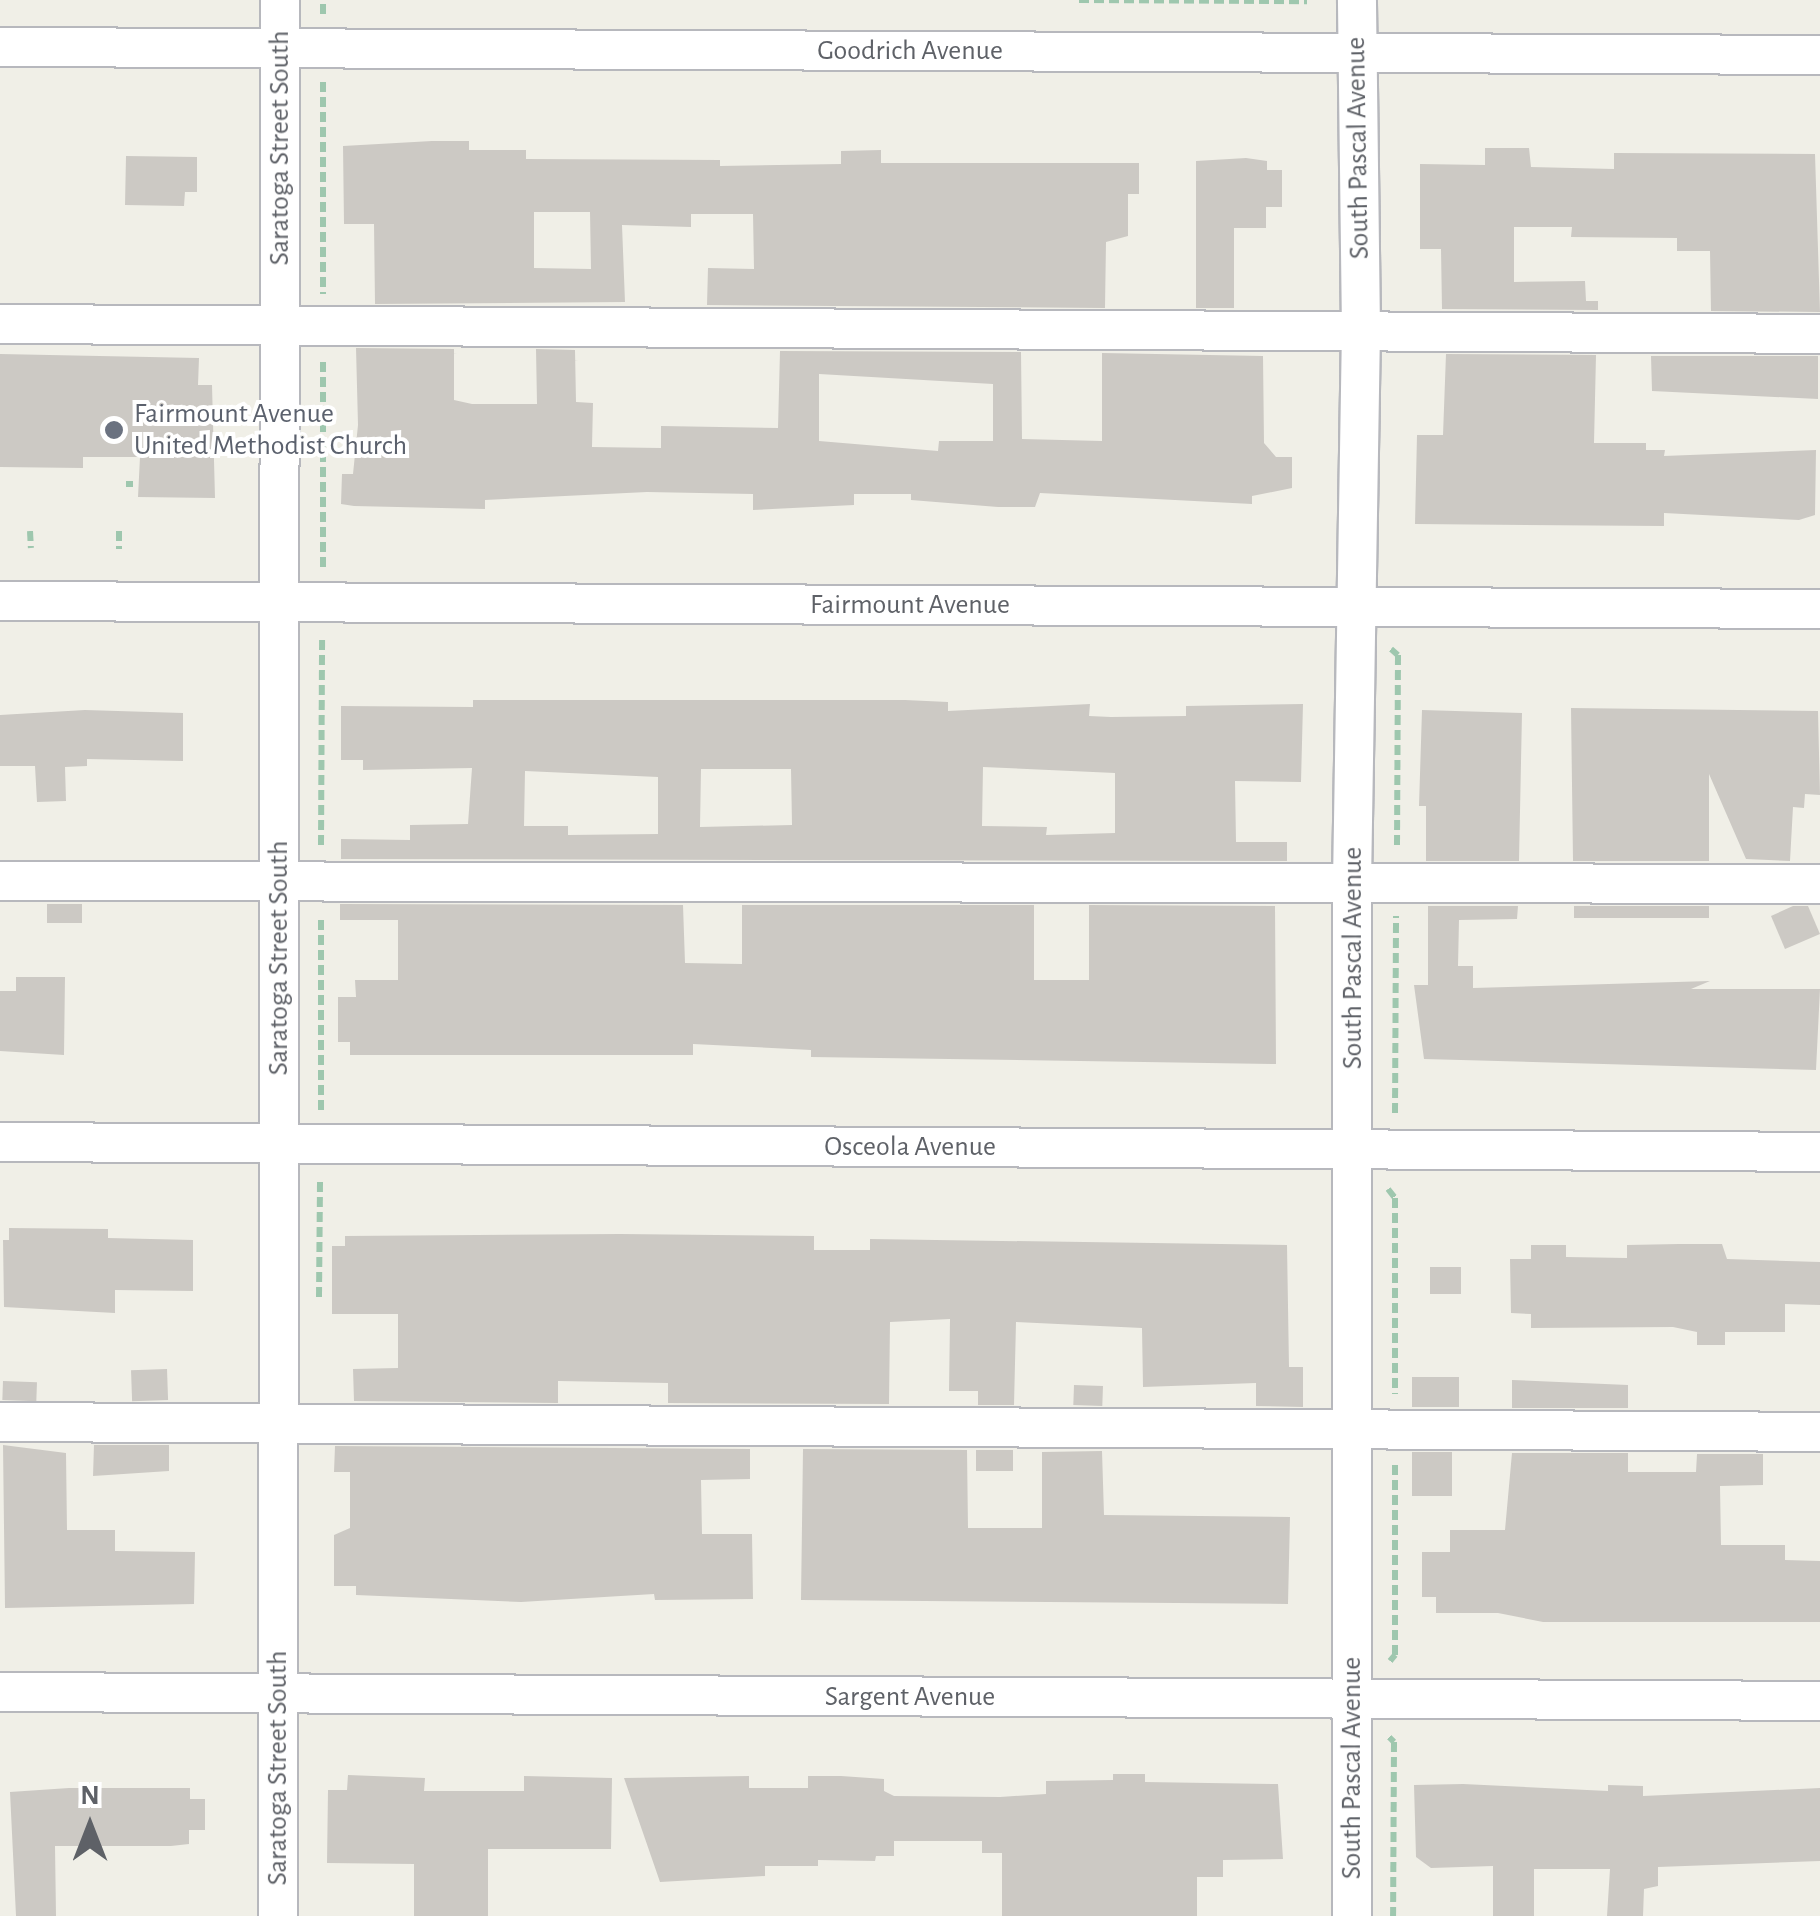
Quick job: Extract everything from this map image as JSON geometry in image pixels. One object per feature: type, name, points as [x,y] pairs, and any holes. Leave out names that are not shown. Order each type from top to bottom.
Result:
[{"type":"street","name":"Saratoga Street South","points":[[278,1916],[280,0]]},
{"type":"street","name":"South Pascal Avenue","points":[[1352,1916],[1352,883],[1361,331],[1356,0]]},
{"type":"street","name":"Goodrich Avenue","points":[[0,47],[1820,56]]},
{"type":"street","points":[[0,324],[1820,334]]},
{"type":"street","name":"Fairmount Avenue","points":[[0,601],[1820,609]]},
{"type":"street","points":[[0,881],[1820,884]]},
{"type":"street","name":"Osceola Avenue","points":[[0,1142],[1820,1152]]},
{"type":"street","points":[[0,1422],[1354,1433],[1820,1432]]},
{"type":"street","name":"Sargent Avenue","points":[[0,1692],[1820,1702]]},
{"type":"path","points":[[322,16],[323,0]]},
{"type":"path","points":[[1079,0],[1307,2]]},
{"type":"path","points":[[30,531],[31,548]]},
{"type":"path","points":[[118,531],[118,549]]},
{"type":"path","points":[[1389,1736],[1394,1742],[1393,1916]]},
{"type":"building","points":[[469,141],[469,150],[526,150],[526,159],[720,160],[720,166],[841,164],[841,151],[881,150],[881,163],[1139,163],[1139,194],[1128,194],[1128,236],[1106,242],[1105,308],[707,305],[708,268],[754,269],[753,214],[691,214],[691,227],[622,225],[625,302],[375,304],[374,224],[344,224],[343,146]],"holes":[[[534,212],[590,212],[591,269],[534,268]]]},
{"type":"building","points":[[1485,148],[1529,148],[1531,167],[1614,169],[1614,153],[1815,154],[1820,312],[1711,311],[1710,251],[1677,251],[1677,238],[1571,237],[1572,227],[1514,227],[1514,282],[1585,281],[1586,301],[1598,301],[1598,310],[1442,309],[1441,249],[1420,249],[1420,164],[1485,165]]},
{"type":"building","points":[[126,156],[197,157],[197,192],[185,192],[184,206],[125,205]]},
{"type":"building","points":[[1196,161],[1267,161],[1267,170],[1282,170],[1282,207],[1266,207],[1266,228],[1234,228],[1234,308],[1196,308]]},
{"type":"building","points":[[356,348],[454,349],[454,400],[472,404],[537,404],[536,349],[575,350],[576,402],[593,403],[592,447],[661,448],[661,426],[778,428],[780,351],[1021,352],[1022,439],[1102,441],[1102,353],[1263,356],[1264,443],[1276,457],[1292,457],[1292,488],[1252,496],[1252,504],[1040,493],[1035,507],[998,507],[911,500],[911,494],[854,494],[854,505],[753,510],[753,494],[647,492],[485,500],[485,509],[354,506],[341,504],[342,474],[353,474],[358,425]],"holes":[[[819,374],[993,384],[993,441],[939,441],[938,451],[819,441]]]},
{"type":"building","name":"Fairmount Avenue United Methodist Church","points":[[0,354],[199,358],[198,385],[212,385],[215,498],[138,497],[140,457],[83,457],[83,468],[0,467]]},
{"type":"building","points":[[1446,354],[1596,355],[1594,443],[1646,443],[1646,450],[1665,450],[1664,456],[1816,450],[1815,515],[1799,520],[1664,513],[1664,526],[1415,524],[1417,435],[1443,435]]},
{"type":"building","points":[[1651,356],[1818,356],[1818,399],[1652,391]]},
{"type":"building","points":[[473,700],[905,700],[948,702],[948,711],[1090,704],[1089,716],[1111,717],[1186,716],[1186,706],[1303,704],[1301,782],[1235,781],[1236,842],[1287,842],[1287,861],[341,859],[341,839],[410,840],[410,825],[468,824],[472,768],[363,770],[363,760],[341,760],[341,706],[473,707]],"holes":[[[983,767],[1115,773],[1115,833],[1046,835],[1047,827],[982,826]],[[701,769],[791,769],[792,825],[700,827]],[[525,771],[658,777],[658,834],[568,835],[568,826],[524,826]]]},
{"type":"building","points":[[1571,708],[1818,711],[1820,795],[1805,794],[1804,808],[1793,807],[1790,861],[1746,859],[1709,774],[1709,861],[1573,861]]},
{"type":"building","points":[[85,710],[183,713],[183,761],[87,759],[87,766],[65,767],[66,801],[37,802],[35,766],[0,766],[0,715]]},
{"type":"building","points":[[1422,710],[1522,713],[1519,861],[1426,861],[1426,806],[1419,806]]},
{"type":"building","points":[[47,904],[82,904],[82,923],[47,923]]},
{"type":"building","points":[[340,904],[683,905],[685,963],[742,964],[742,905],[1034,905],[1034,980],[1089,980],[1089,905],[1275,906],[1276,1064],[811,1057],[811,1050],[693,1044],[693,1055],[350,1055],[350,1042],[338,1042],[338,997],[356,997],[355,980],[398,980],[398,920],[340,920]]},
{"type":"building","points":[[1428,906],[1518,906],[1517,919],[1459,920],[1458,966],[1473,966],[1473,988],[1710,981],[1691,989],[1820,989],[1816,1070],[1424,1059],[1414,985],[1428,985]]},
{"type":"building","points":[[1574,906],[1709,906],[1709,918],[1574,918]]},
{"type":"building","points":[[1793,906],[1808,906],[1820,934],[1785,949],[1771,916]]},
{"type":"building","points":[[16,977],[65,977],[64,1055],[0,1051],[0,991],[16,991]]},
{"type":"building","points":[[9,1228],[108,1229],[108,1238],[193,1240],[193,1291],[115,1290],[115,1313],[4,1307],[3,1240],[9,1240]]},
{"type":"building","points":[[345,1236],[814,1236],[814,1250],[870,1250],[870,1239],[1287,1245],[1289,1367],[1303,1367],[1303,1407],[1256,1406],[1256,1383],[1143,1387],[1142,1328],[1016,1322],[1014,1405],[978,1405],[978,1391],[949,1391],[950,1319],[890,1322],[889,1404],[668,1403],[668,1383],[558,1381],[558,1403],[354,1401],[353,1369],[398,1368],[398,1314],[332,1314],[332,1246],[345,1246]]},
{"type":"building","points":[[1722,1244],[1727,1259],[1820,1262],[1820,1305],[1785,1304],[1785,1332],[1725,1332],[1725,1345],[1697,1345],[1697,1332],[1673,1327],[1531,1328],[1531,1314],[1511,1313],[1510,1259],[1531,1259],[1531,1245],[1566,1245],[1566,1257],[1627,1258],[1627,1245]]},
{"type":"building","points":[[1430,1267],[1461,1267],[1461,1294],[1430,1294]]},
{"type":"building","points":[[167,1369],[168,1400],[132,1401],[131,1370]]},
{"type":"building","points":[[1412,1377],[1459,1377],[1459,1407],[1412,1407]]},
{"type":"building","points":[[1512,1380],[1628,1385],[1628,1408],[1512,1408]]},
{"type":"building","points":[[3,1381],[37,1382],[36,1401],[2,1400]]},
{"type":"building","points":[[1074,1385],[1103,1386],[1102,1406],[1073,1405]]},
{"type":"building","points":[[3,1445],[66,1453],[67,1530],[115,1530],[115,1551],[195,1552],[194,1604],[5,1608]]},
{"type":"building","points":[[94,1445],[169,1445],[169,1471],[93,1476]]},
{"type":"building","points":[[335,1446],[750,1449],[750,1479],[701,1480],[702,1534],[752,1534],[753,1599],[655,1600],[654,1594],[521,1602],[356,1595],[356,1586],[334,1586],[334,1535],[350,1528],[350,1472],[334,1472]]},
{"type":"building","points":[[803,1449],[967,1450],[968,1528],[1042,1528],[1042,1452],[1102,1451],[1104,1515],[1290,1517],[1288,1604],[801,1600]]},
{"type":"building","points":[[976,1450],[1013,1450],[1013,1471],[976,1471]]},
{"type":"building","points":[[1412,1452],[1452,1452],[1452,1496],[1412,1496]]},
{"type":"building","points":[[1512,1453],[1628,1453],[1628,1472],[1696,1472],[1697,1454],[1763,1454],[1763,1485],[1720,1486],[1721,1545],[1785,1545],[1785,1560],[1820,1561],[1820,1622],[1543,1622],[1498,1613],[1436,1613],[1436,1597],[1422,1597],[1422,1552],[1450,1552],[1450,1530],[1505,1530]]},
{"type":"building","points":[[1113,1774],[1145,1774],[1145,1782],[1278,1784],[1283,1859],[1223,1860],[1223,1877],[1197,1877],[1197,1916],[1002,1916],[1002,1853],[982,1853],[982,1841],[894,1841],[894,1856],[876,1856],[875,1861],[818,1860],[818,1866],[765,1866],[765,1876],[660,1882],[624,1778],[749,1776],[749,1788],[808,1788],[808,1776],[841,1776],[884,1779],[884,1791],[894,1796],[1000,1797],[1046,1794],[1046,1781],[1113,1780]]},
{"type":"building","points":[[348,1775],[425,1778],[424,1791],[524,1791],[524,1776],[612,1778],[611,1849],[488,1849],[488,1916],[414,1916],[414,1864],[327,1863],[328,1790],[347,1790]]},
{"type":"building","points":[[1414,1785],[1608,1791],[1608,1785],[1643,1786],[1643,1796],[1820,1788],[1820,1861],[1658,1867],[1658,1886],[1644,1889],[1643,1916],[1607,1916],[1610,1869],[1534,1869],[1534,1916],[1493,1916],[1493,1866],[1431,1868],[1416,1857]]},
{"type":"building","points":[[190,1788],[190,1799],[205,1799],[205,1830],[189,1830],[189,1844],[171,1846],[55,1846],[56,1916],[16,1916],[10,1792]]},
{"type":"place","name":"Fairmount Avenue United Methodist Church","points":[[114,430]]}]
